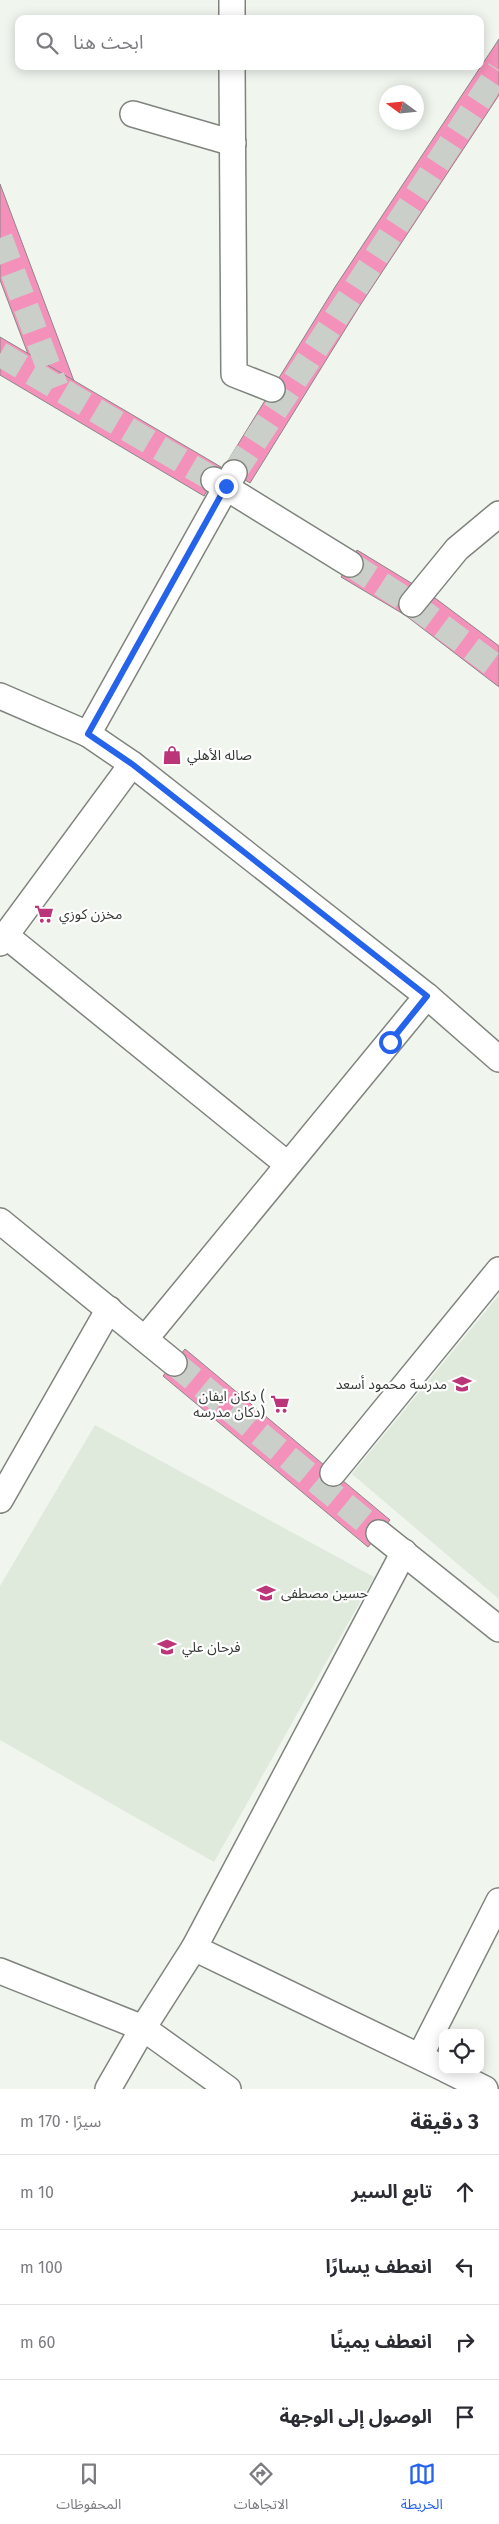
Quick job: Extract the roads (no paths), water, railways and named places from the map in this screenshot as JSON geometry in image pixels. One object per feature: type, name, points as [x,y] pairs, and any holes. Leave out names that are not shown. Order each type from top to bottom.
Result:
[{"type":"street","points":[[232,0],[232,15]]},
{"type":"street","points":[[232,70],[234,374],[272,390]]},
{"type":"street","points":[[133,114],[233,143]]},
{"type":"street","points":[[88,734],[225,480],[350,564]]},
{"type":"street","points":[[412,604],[457,549],[499,514]]},
{"type":"street","points":[[0,696],[88,734],[132,764],[427,996],[499,1060]]},
{"type":"street","points":[[132,764],[2,939],[287,1164]]},
{"type":"street","points":[[145,1340],[287,1164],[427,996]]},
{"type":"street","points":[[0,1221],[174,1363]]},
{"type":"street","points":[[333,1472],[499,1270]]},
{"type":"street","points":[[0,1500],[109,1309]]},
{"type":"street","points":[[380,1534],[499,1629]]},
{"type":"street","points":[[108,2089],[143,2028],[194,1948],[404,1552]]},
{"type":"street","points":[[420,2056],[499,1901]]},
{"type":"street","points":[[194,1948],[439,2066]]},
{"type":"street","points":[[0,1971],[143,2028],[228,2089]]},
{"type":"street","points":[[455,2074],[485,2089]]},
{"type":"tunnel","points":[[234,473],[499,70]]},
{"type":"tunnel","points":[[0,238],[56,387]]},
{"type":"tunnel","points":[[0,354],[214,480]]},
{"type":"tunnel","points":[[350,564],[412,604],[499,669]]},
{"type":"tunnel","points":[[174,1363],[379,1533]]},
{"type":"place","name":"صاله الأهلي","points":[[172,755]]},
{"type":"place","name":"مخزن كوزي","points":[[44,914]]},
{"type":"place","name":"مدرسة محمود أسعد","points":[[462,1384]]},
{"type":"place","name":"دكان ايفان ( دكان مدرسه)","points":[[280,1404]]},
{"type":"place","name":"حسين مصطفى","points":[[266,1593]]},
{"type":"place","name":"فرحان علي","points":[[167,1647]]}]
